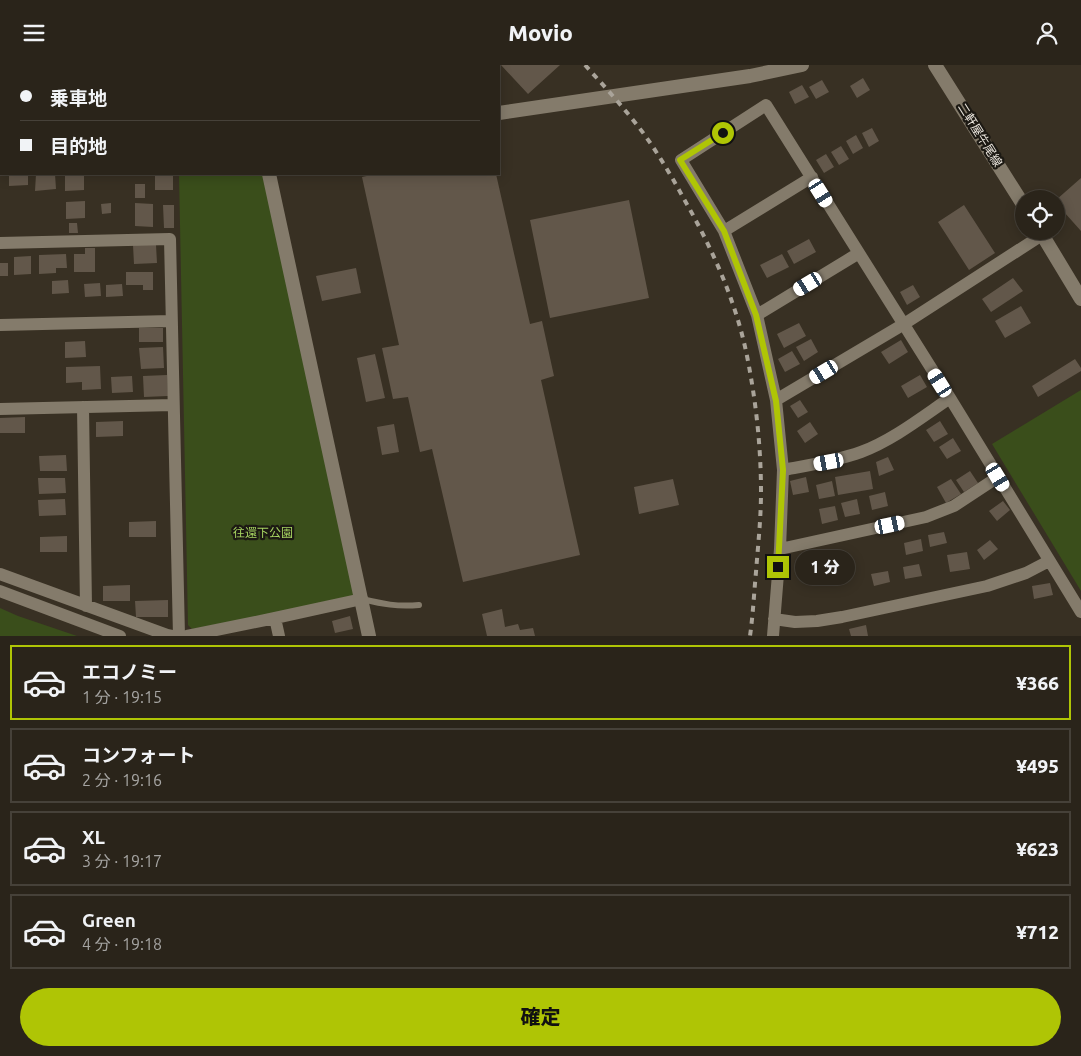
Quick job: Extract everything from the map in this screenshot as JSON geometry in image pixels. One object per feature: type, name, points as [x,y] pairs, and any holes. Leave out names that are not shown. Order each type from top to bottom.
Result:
[{"type":"street","points":[[500,113],[750,76],[802,65]]},
{"type":"street","name":"二軒屋牛尾線","points":[[935,65],[1015,192]]},
{"type":"street","points":[[773,636],[780,549],[783,470],[776,401],[756,315],[724,231],[680,160],[766,105],[1081,611]]},
{"type":"street","points":[[269,175],[369,636]]},
{"type":"street","points":[[724,231],[812,177]]},
{"type":"street","points":[[0,243],[170,239],[179,636]]},
{"type":"street","points":[[776,401],[904,324],[1030,240]]},
{"type":"street","points":[[1045,240],[1081,299]]},
{"type":"street","points":[[756,315],[859,253]]},
{"type":"street","points":[[0,325],[171,321]]},
{"type":"street","points":[[783,470],[829,462],[862,451],[894,435],[950,398]]},
{"type":"street","points":[[0,409],[173,405]]},
{"type":"street","points":[[83,407],[86,606]]},
{"type":"street","points":[[780,549],[926,517],[954,506],[998,477]]},
{"type":"street","points":[[774,619],[795,622],[842,617],[987,585],[1026,573],[1049,561]]},
{"type":"street","points":[[0,574],[172,636]]},
{"type":"street","points":[[0,591],[120,636]]},
{"type":"street","points":[[187,636],[362,599]]},
{"type":"street","points":[[276,618],[279,636]]},
{"type":"lane","points":[[362,599],[387,605],[418,605]]},
{"type":"green space","name":"往還下公園","points":[[179,175],[264,175],[355,592],[349,599],[192,629],[188,625]]},
{"type":"green space","points":[[1081,390],[1081,591],[992,444]]},
{"type":"green space","points":[[0,608],[18,616],[77,636],[0,636]]},
{"type":"building","points":[[501,65],[560,65],[528,94]]},
{"type":"building","points":[[863,78],[870,90],[857,98],[850,86]]},
{"type":"building","points":[[822,80],[829,92],[816,99],[809,87]]},
{"type":"building","points":[[802,85],[809,97],[795,104],[789,92]]},
{"type":"building","points":[[872,128],[879,141],[869,147],[862,133]]},
{"type":"building","points":[[856,135],[863,148],[853,154],[846,141]]},
{"type":"building","points":[[841,146],[849,159],[839,165],[831,152]]},
{"type":"building","points":[[826,154],[834,167],[824,173],[816,160]]},
{"type":"building","points":[[9,175],[28,175],[28,185],[9,186]]},
{"type":"building","points":[[36,175],[55,175],[56,189],[35,191]]},
{"type":"building","points":[[65,175],[84,175],[84,190],[65,191]]},
{"type":"building","points":[[155,175],[173,175],[173,190],[155,190]]},
{"type":"building","points":[[371,175],[496,175],[530,324],[542,321],[554,376],[541,380],[580,555],[463,582],[432,449],[420,452],[408,397],[393,399],[382,348],[399,345],[362,177]]},
{"type":"building","points":[[1081,178],[1081,231],[1065,213],[1065,192]]},
{"type":"building","points":[[135,184],[145,184],[145,198],[135,198]]},
{"type":"building","points":[[629,200],[649,298],[550,318],[530,220]]},
{"type":"building","points":[[85,201],[85,218],[66,219],[66,202]]},
{"type":"building","points":[[111,203],[111,213],[102,214],[101,204]]},
{"type":"building","points":[[135,203],[153,204],[153,227],[135,226]]},
{"type":"building","points":[[163,205],[174,205],[174,228],[164,228]]},
{"type":"building","points":[[964,205],[995,253],[969,270],[938,222]]},
{"type":"building","points":[[69,223],[77,223],[78,233],[69,233]]},
{"type":"building","points":[[809,239],[816,252],[794,264],[787,251]]},
{"type":"building","points":[[133,245],[156,245],[157,263],[134,264]]},
{"type":"building","points":[[85,248],[95,248],[95,272],[74,272],[74,254],[85,254]]},
{"type":"building","points":[[66,254],[67,268],[56,268],[56,273],[39,274],[39,255]]},
{"type":"building","points":[[782,254],[789,267],[767,278],[760,265]]},
{"type":"building","points":[[31,256],[31,274],[14,275],[14,257]]},
{"type":"building","points":[[0,263],[8,263],[8,276],[0,276]]},
{"type":"building","points":[[356,268],[361,293],[322,301],[316,276]]},
{"type":"building","points":[[126,272],[153,272],[153,290],[143,290],[143,285],[126,285]]},
{"type":"building","points":[[1013,278],[1023,291],[991,312],[982,299]]},
{"type":"building","points":[[68,280],[69,293],[52,294],[52,281]]},
{"type":"building","points":[[100,283],[101,296],[85,297],[84,284]]},
{"type":"building","points":[[122,284],[123,296],[106,297],[106,285]]},
{"type":"building","points":[[913,285],[920,297],[907,305],[900,292]]},
{"type":"building","points":[[1021,306],[1031,323],[1005,338],[995,321]]},
{"type":"building","points":[[799,323],[806,336],[784,348],[777,334]]},
{"type":"building","points":[[139,328],[163,328],[163,342],[139,342]]},
{"type":"building","points":[[811,339],[818,352],[804,361],[796,347]]},
{"type":"building","points":[[901,340],[908,352],[889,364],[881,352]]},
{"type":"building","points":[[85,341],[86,357],[65,358],[65,342]]},
{"type":"building","points":[[163,347],[164,368],[141,369],[139,348]]},
{"type":"building","points":[[792,351],[800,364],[785,372],[778,359]]},
{"type":"building","points":[[375,354],[385,398],[366,402],[357,358]]},
{"type":"building","points":[[1075,359],[1081,371],[1038,397],[1032,386]]},
{"type":"building","points":[[100,366],[101,389],[82,390],[82,382],[66,383],[66,367]]},
{"type":"building","points":[[167,375],[168,396],[144,397],[143,376]]},
{"type":"building","points":[[920,375],[927,387],[908,398],[901,386]]},
{"type":"building","points":[[132,376],[133,392],[112,393],[111,377]]},
{"type":"building","points":[[800,400],[808,412],[798,418],[790,406]]},
{"type":"building","points":[[25,417],[25,433],[0,433],[0,418]]},
{"type":"building","points":[[123,421],[123,436],[96,437],[96,422]]},
{"type":"building","points":[[940,421],[948,434],[934,442],[926,430]]},
{"type":"building","points":[[810,422],[818,434],[805,443],[797,431]]},
{"type":"building","points":[[394,424],[399,452],[382,455],[377,427]]},
{"type":"building","points":[[953,438],[961,451],[947,459],[939,447]]},
{"type":"building","points":[[66,455],[67,471],[40,471],[39,456]]},
{"type":"building","points":[[888,457],[894,470],[879,476],[876,462]]},
{"type":"building","points":[[870,471],[873,489],[838,495],[835,477]]},
{"type":"building","points":[[970,471],[978,483],[964,492],[956,480]]},
{"type":"building","points":[[806,477],[809,492],[793,495],[790,481]]},
{"type":"building","points":[[38,478],[65,478],[66,493],[39,494]]},
{"type":"building","points":[[673,479],[679,505],[639,514],[634,487]]},
{"type":"building","points":[[951,479],[961,494],[946,503],[937,487]]},
{"type":"building","points":[[832,481],[835,496],[819,499],[816,485]]},
{"type":"building","points":[[885,492],[888,506],[872,510],[869,496]]},
{"type":"building","points":[[65,499],[66,515],[39,516],[38,500]]},
{"type":"building","points":[[857,499],[860,514],[845,517],[841,503]]},
{"type":"building","points":[[1003,501],[1010,510],[997,521],[989,511]]},
{"type":"building","points":[[835,506],[838,520],[822,524],[819,509]]},
{"type":"building","points":[[156,521],[156,537],[129,537],[129,522]]},
{"type":"building","points":[[944,532],[947,543],[930,547],[928,535]]},
{"type":"building","points":[[67,536],[67,552],[40,552],[40,537]]},
{"type":"building","points":[[921,539],[923,551],[906,555],[904,543]]},
{"type":"building","points":[[990,540],[998,549],[984,560],[977,550]]},
{"type":"building","points":[[967,552],[970,569],[950,572],[947,555]]},
{"type":"building","points":[[831,557],[834,569],[817,573],[814,561]]},
{"type":"building","points":[[919,564],[922,576],[905,579],[903,567]]},
{"type":"building","points":[[888,571],[890,582],[874,586],[871,574]]},
{"type":"building","points":[[1050,583],[1053,595],[1034,599],[1032,586]]},
{"type":"building","points":[[130,585],[130,601],[103,601],[103,586]]},
{"type":"building","points":[[168,600],[168,617],[136,617],[135,601]]},
{"type":"building","points":[[502,609],[505,627],[518,624],[520,630],[533,628],[535,636],[487,636],[482,614]]},
{"type":"building","points":[[350,616],[353,629],[335,633],[332,621]]},
{"type":"building","points":[[866,625],[868,636],[851,636],[849,629]]},
{"type":"railway","points":[[585,65],[637,125],[665,166],[694,218],[722,275],[742,335],[755,407],[761,492],[750,636]]},
{"type":"route","points":[[723,133],[680,160],[724,231],[756,315],[776,401],[783,470],[778,567]]}]
